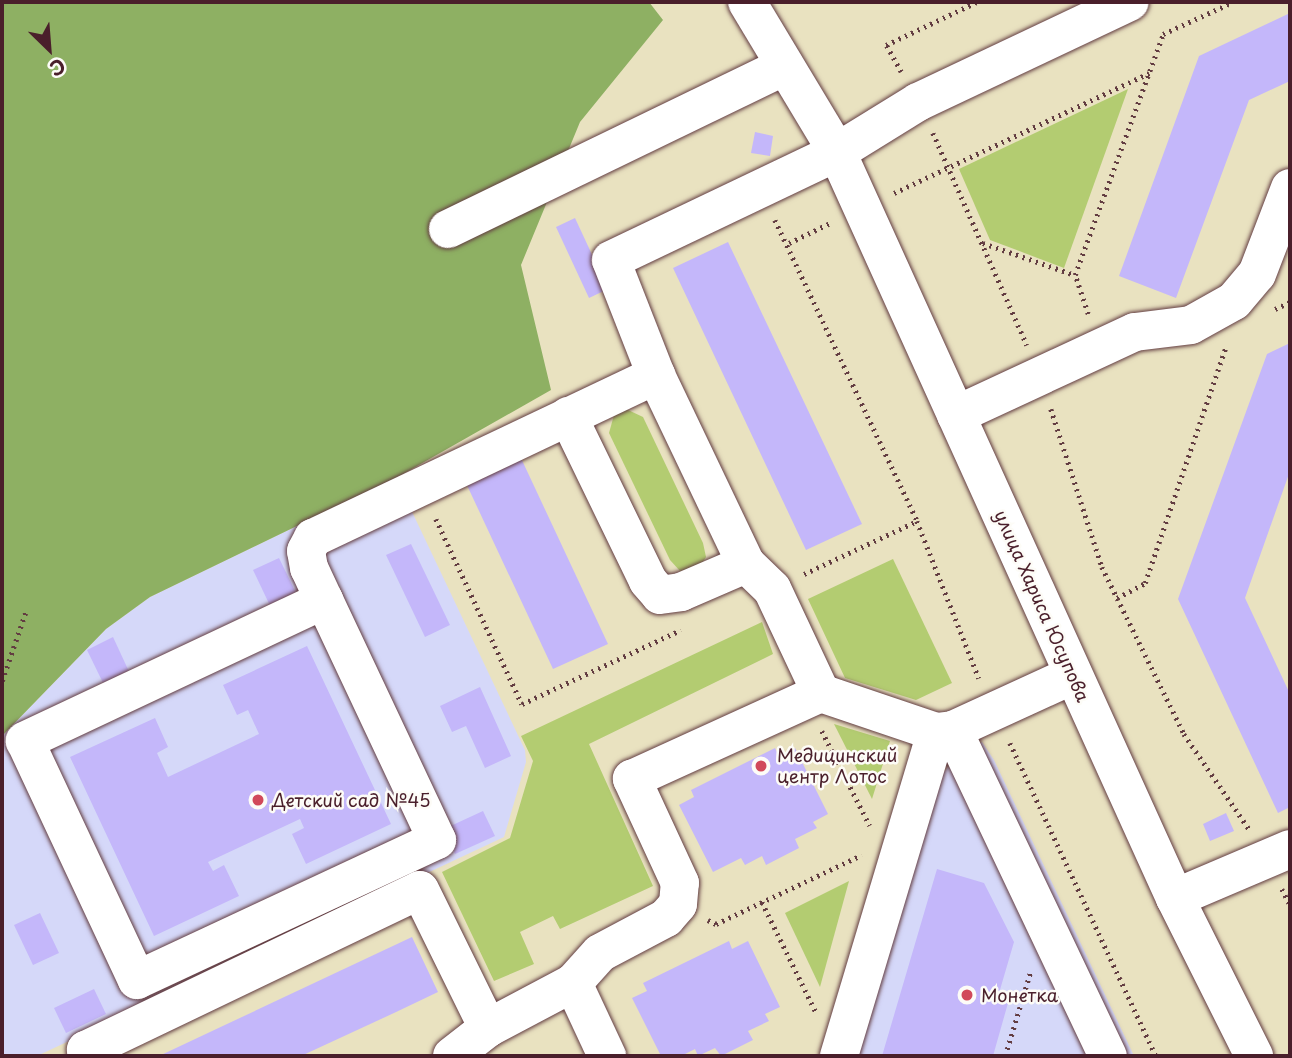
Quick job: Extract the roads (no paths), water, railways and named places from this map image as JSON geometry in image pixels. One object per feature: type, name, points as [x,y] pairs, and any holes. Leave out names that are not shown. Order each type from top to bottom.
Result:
[{"type":"street","name":"улица Хариса Юсупова","points":[[747,2],[837,152],[1175,898],[1254,1056]]},
{"type":"street","points":[[814,696],[772,589],[746,564],[656,375],[611,260],[837,152],[919,102],[1117,4]]},
{"type":"street","points":[[448,229],[785,66]]},
{"type":"street","points":[[956,415],[1135,332],[1191,325],[1234,302],[1257,274],[1290,188]]},
{"type":"street","points":[[324,600],[25,741],[137,980],[437,840],[324,600],[306,551],[313,538],[656,375]]},
{"type":"street","points":[[568,416],[648,581],[660,594],[681,592],[746,564]]},
{"type":"street","points":[[452,1056],[488,1028],[573,983],[600,953],[666,918],[678,904],[680,883],[632,779],[814,696],[944,731],[1073,675]]},
{"type":"street","points":[[839,1056],[944,731]]},
{"type":"street","points":[[944,731],[1108,1056]]},
{"type":"street","points":[[1175,898],[1290,849]]},
{"type":"street","points":[[89,1056],[86,1050],[420,890],[488,1028]]},
{"type":"street","points":[[573,983],[607,1056]]},
{"type":"place","name":"Медицинский центр Лотос","points":[[761,766]]},
{"type":"place","name":"Детский сад №45","points":[[258,800]]},
{"type":"place","name":"Монетка","points":[[967,995]]}]
